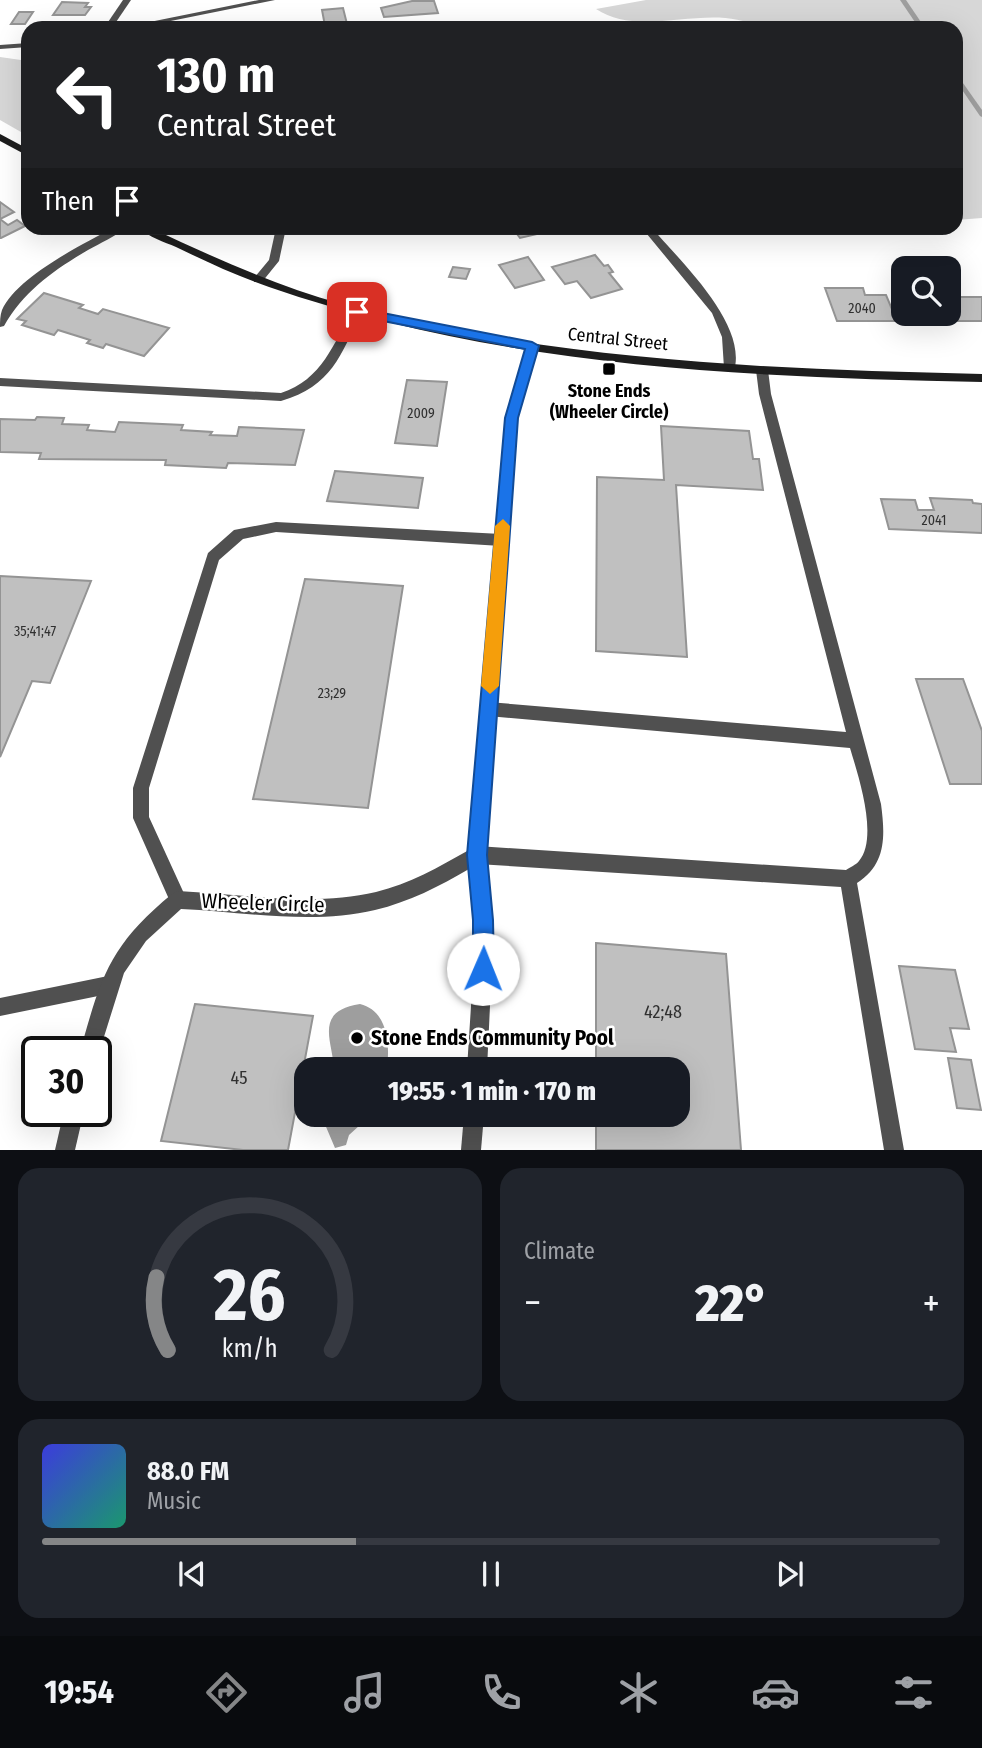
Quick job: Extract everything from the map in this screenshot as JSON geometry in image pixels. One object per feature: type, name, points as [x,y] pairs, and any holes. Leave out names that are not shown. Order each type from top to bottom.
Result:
[{"type":"main road","points":[[0,137],[21,149]]},
{"type":"main road","name":"Central Street","points":[[157,235],[201,258],[258,280],[357,312],[532,346],[730,368],[982,378]]},
{"type":"street","points":[[113,21],[127,0]]},
{"type":"street","points":[[161,21],[271,0]]},
{"type":"street","points":[[0,47],[21,47]]},
{"type":"street","points":[[0,323],[15,300],[57,264],[108,235]]},
{"type":"street","points":[[258,280],[274,261],[280,235]]},
{"type":"street","points":[[653,235],[717,312],[728,337],[730,368]]},
{"type":"street","points":[[0,382],[281,397],[296,394],[315,384],[357,312]]},
{"type":"street","points":[[478,1057],[484,943],[477,855],[488,709],[512,418],[532,346]]},
{"type":"street","points":[[477,855],[848,879],[866,866],[875,841],[872,799],[765,394],[762,370]]},
{"type":"street","points":[[178,900],[141,818],[141,788],[213,557],[225,543],[248,531],[276,527],[501,540]]},
{"type":"street","points":[[488,709],[856,741]]},
{"type":"street","name":"Wheeler Circle","points":[[94,1036],[108,985],[119,959],[138,934],[178,900],[317,906],[362,904],[444,874],[477,855]]},
{"type":"street","points":[[848,879],[894,1150]]},
{"type":"street","points":[[0,1007],[108,985]]},
{"type":"street","points":[[65,1150],[70,1127]]},
{"type":"street","points":[[471,1150],[473,1127]]},
{"type":"shaded area","points":[[646,0],[982,0],[982,218],[963,219],[963,21],[743,21],[699,18],[634,21],[614,18],[596,9]]},
{"type":"shaded area","points":[[0,57],[21,60],[21,132],[0,120]]},
{"type":"shaded area","name":"Stone Ends Community Pool","points":[[360,1004],[376,1014],[385,1030],[388,1057],[332,1057],[329,1038],[331,1021],[336,1013]]},
{"type":"shaded area","points":[[326,1127],[358,1127],[349,1135],[346,1145],[335,1148]]},
{"type":"building","points":[[412,1],[434,1],[438,13],[384,17],[381,8]]},
{"type":"building","points":[[62,2],[88,3],[85,7],[91,7],[85,15],[53,15]]},
{"type":"building","points":[[343,8],[346,21],[324,21],[322,10]]},
{"type":"building","points":[[19,12],[33,12],[27,21],[11,24]]},
{"type":"building","points":[[0,202],[14,212],[0,219]]},
{"type":"building","points":[[0,219],[8,225],[17,220],[21,223],[21,228],[0,238]]},
{"type":"building","points":[[595,255],[604,266],[608,265],[613,272],[609,273],[622,289],[591,298],[577,281],[565,284],[552,267]]},
{"type":"building","points":[[528,257],[544,280],[515,288],[499,265]]},
{"type":"building","points":[[453,267],[470,269],[466,279],[449,277]]},
{"type":"building","points":[[825,288],[863,288],[865,295],[886,295],[891,307],[891,321],[837,321]]},
{"type":"building","points":[[44,293],[83,305],[79,308],[98,314],[103,309],[169,328],[144,356],[106,344],[103,348],[87,343],[90,340],[58,330],[54,335],[22,325],[26,321],[17,319]]},
{"type":"building","points":[[961,297],[982,297],[982,321],[961,321]]},
{"type":"building","points":[[407,380],[447,382],[437,446],[395,443]]},
{"type":"building","points":[[37,417],[64,418],[62,424],[89,425],[87,430],[115,432],[119,422],[183,425],[181,430],[212,432],[210,435],[237,436],[239,427],[304,430],[295,465],[228,463],[226,468],[165,465],[166,460],[39,459],[41,453],[0,452],[0,419],[35,420]]},
{"type":"building","points":[[661,426],[749,431],[753,459],[759,459],[763,490],[676,485],[687,657],[596,651],[597,477],[664,480]]},
{"type":"building","points":[[335,471],[423,478],[418,508],[327,501]]},
{"type":"building","points":[[930,498],[972,500],[973,503],[982,504],[982,533],[889,529],[881,499],[915,500],[918,510],[934,510]]},
{"type":"building","points":[[0,576],[91,581],[50,683],[32,681],[0,757]]},
{"type":"building","points":[[305,579],[403,586],[368,808],[253,799]]},
{"type":"building","points":[[916,679],[963,679],[982,731],[982,784],[950,784]]},
{"type":"building","points":[[596,943],[726,954],[741,1150],[596,1150],[596,1127],[690,1127],[690,1057],[596,1057]]},
{"type":"building","points":[[899,966],[955,970],[969,1029],[950,1028],[956,1052],[915,1049]]},
{"type":"building","points":[[195,1004],[313,1016],[305,1057],[294,1057],[294,1118],[288,1150],[243,1150],[161,1141]]},
{"type":"building","points":[[948,1058],[971,1060],[981,1110],[957,1108]]},
{"type":"waterway","points":[[903,0],[917,21]]},
{"type":"waterway","points":[[963,87],[982,115]]},
{"type":"slow traffic","points":[[490,686],[503,526]]},
{"type":"place","name":"Stone Ends (Wheeler Circle)","points":[[609,369]]},
{"type":"place","name":"Stone Ends Community Pool","points":[[357,1038]]},
{"type":"route","points":[[357,312],[440,331],[532,346],[512,418],[499,564],[477,855],[482,897],[483,969]]}]
